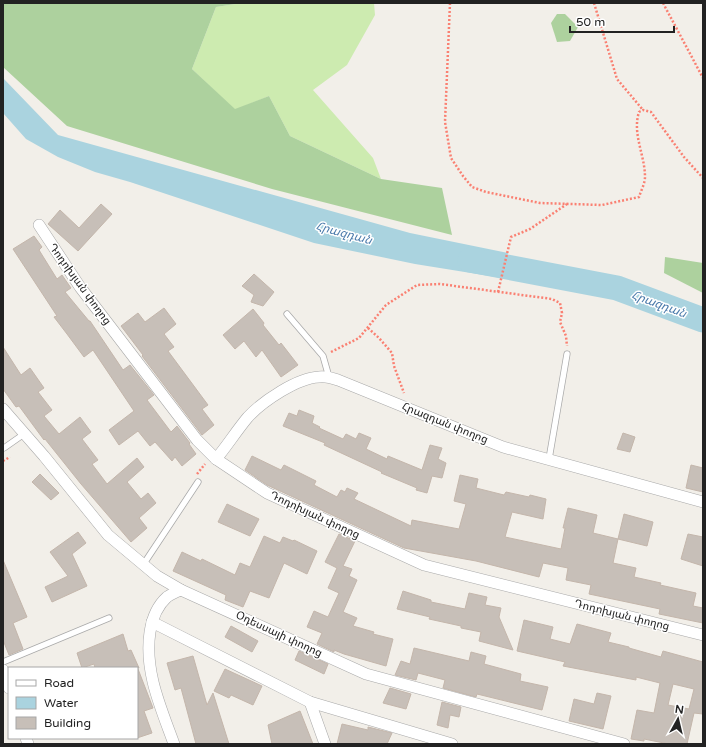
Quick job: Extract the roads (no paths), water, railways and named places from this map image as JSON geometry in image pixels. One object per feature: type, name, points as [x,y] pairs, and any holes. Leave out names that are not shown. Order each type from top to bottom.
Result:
[{"type":"street","name":"Դոդոխյան փողոց","points":[[39,226],[80,287],[211,459],[267,493],[424,565],[703,635]]},
{"type":"street","name":"Հրազդան փողոց","points":[[211,459],[248,418],[272,397],[291,386],[311,378],[329,377],[503,447],[703,502]]},
{"type":"street","name":"Օդեսսայի փողոց","points":[[4,411],[44,456],[108,535],[157,576],[181,590],[366,674],[624,744]]},
{"type":"street","points":[[174,744],[154,687],[150,670],[149,646],[152,622],[161,603],[168,596],[181,590]]},
{"type":"street","points":[[152,622],[310,702],[452,744]]},
{"type":"street","points":[[3,670],[8,685]]},
{"type":"street","points":[[310,702],[325,744]]},
{"type":"lane","points":[[287,314],[323,356],[329,377]]},
{"type":"lane","points":[[549,459],[567,354]]},
{"type":"lane","points":[[4,448],[24,434]]},
{"type":"lane","points":[[143,565],[198,482]]},
{"type":"lane","points":[[3,662],[109,618]]},
{"type":"water","points":[[3,78],[58,135],[410,233],[508,253],[502,278],[415,264],[314,243],[130,182],[95,172],[58,157],[26,139],[3,113]]},
{"type":"waterway","name":"Հրազդան","points":[[470,260],[617,288],[703,320]]}]
